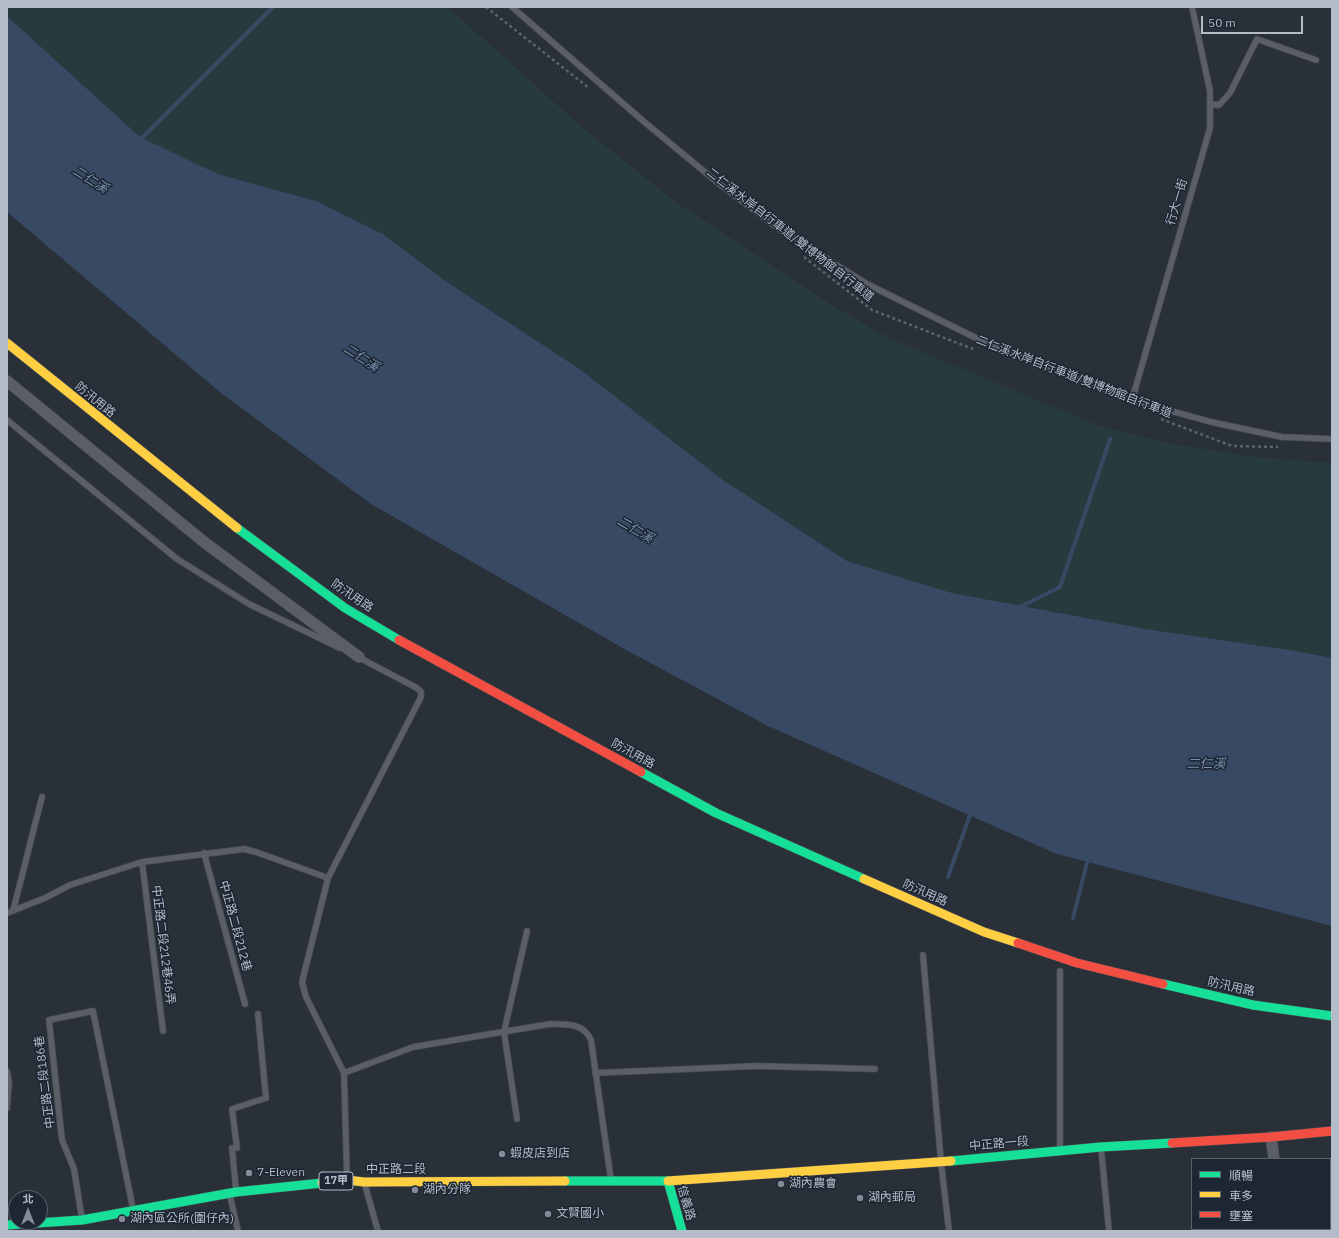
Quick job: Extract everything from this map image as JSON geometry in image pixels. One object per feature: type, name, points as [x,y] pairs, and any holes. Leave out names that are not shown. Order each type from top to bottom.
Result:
[{"type":"street","name":"防汛用路","points":[[7,343],[231,524],[345,608],[406,644],[716,813],[984,932],[1077,963],[1253,1005],[1332,1016]]},
{"type":"street","points":[[7,381],[204,542],[359,657]]},
{"type":"street","name":"中正路一段","points":[[668,1181],[941,1162],[1060,1150],[1271,1137],[1332,1131]]},
{"type":"street","points":[[1271,1137],[1274,1158]]},
{"type":"street","name":"中正路二段","points":[[7,1225],[82,1220],[233,1193],[347,1180],[364,1182],[668,1181]]},
{"type":"street","name":"信義路","points":[[668,1181],[682,1231]]},
{"type":"lane","points":[[512,7],[642,120],[718,183],[782,231],[866,284],[980,340],[1132,400],[1211,422],[1282,437],[1332,439]]},
{"type":"lane","name":"行大一街","points":[[1132,400],[1210,128],[1210,91],[1192,7]]},
{"type":"lane","points":[[1211,104],[1219,105],[1230,93],[1256,40],[1316,60]]},
{"type":"lane","points":[[7,420],[177,559],[250,604],[359,657],[418,688],[421,692],[421,697],[328,878],[302,982],[306,997],[344,1073],[347,1180]]},
{"type":"lane","points":[[13,910],[42,797]]},
{"type":"lane","points":[[7,913],[45,898],[70,885],[142,862],[204,853],[244,849],[328,878]]},
{"type":"lane","name":"中正路二段212巷","points":[[204,853],[245,1004]]},
{"type":"lane","name":"中正路二段212巷46弄","points":[[142,862],[163,1031]]},
{"type":"lane","points":[[517,1119],[504,1032],[527,931]]},
{"type":"lane","points":[[923,955],[941,1162],[949,1231]]},
{"type":"lane","points":[[1060,971],[1060,1150]]},
{"type":"lane","name":"中正路二段186巷","points":[[82,1220],[74,1169],[62,1140],[48,1020],[92,1011],[133,1211]]},
{"type":"lane","points":[[238,1231],[233,1193],[232,1148],[237,1148],[232,1109],[266,1098],[258,1014]]},
{"type":"lane","points":[[344,1073],[413,1047],[550,1024],[568,1024],[580,1027],[588,1032],[591,1040],[612,1180]]},
{"type":"lane","points":[[595,1073],[757,1066],[876,1069]]},
{"type":"lane","points":[[7,1072],[9,1082],[7,1108]]},
{"type":"lane","points":[[1101,1147],[1109,1231]]},
{"type":"lane","points":[[364,1182],[378,1231]]},
{"type":"path","points":[[486,7],[592,90]]},
{"type":"path","name":"二仁溪水岸自行車道/雙博物館自行車道","points":[[803,257],[872,310],[975,349]]},
{"type":"path","name":"二仁溪水岸自行車道/雙博物館自行車道","points":[[1158,418],[1232,446],[1286,447]]},
{"type":"green space","points":[[7,7],[448,7],[583,128],[676,202],[831,305],[889,338],[1100,426],[1167,443],[1254,457],[1332,463],[1332,658],[1296,651],[1146,629],[952,593],[847,561],[723,480],[581,370],[444,280],[383,234],[316,201],[218,174],[140,137],[7,16]]},
{"type":"water","name":"二仁溪","points":[[7,16],[140,137],[218,174],[316,201],[383,234],[444,280],[581,370],[723,480],[847,561],[952,593],[1146,629],[1296,651],[1332,658],[1332,926],[1057,854],[768,726],[628,651],[371,504],[221,393],[7,212]]},
{"type":"waterway","points":[[139,141],[273,7]]},
{"type":"waterway","points":[[1018,608],[1060,587],[1110,439]]},
{"type":"waterway","points":[[948,877],[971,812]]},
{"type":"waterway","points":[[1073,918],[1088,859]]},
{"type":"traffic: fast","points":[[237,528],[345,608],[399,640]]},
{"type":"traffic: fast","points":[[641,772],[716,813],[864,879]]},
{"type":"traffic: fast","points":[[1163,984],[1253,1005],[1332,1016]]},
{"type":"traffic: fast","points":[[951,1161],[1101,1147],[1172,1143]]},
{"type":"traffic: fast","points":[[565,1181],[668,1181],[682,1231]]},
{"type":"traffic: fast","points":[[7,1225],[82,1220],[236,1192],[322,1183]]},
{"type":"traffic: slow","points":[[7,343],[237,528]]},
{"type":"traffic: slow","points":[[864,879],[984,932],[1018,943]]},
{"type":"traffic: slow","points":[[668,1181],[951,1161]]},
{"type":"traffic: slow","points":[[322,1183],[347,1180],[364,1182],[565,1181]]},
{"type":"traffic: jam","points":[[399,640],[641,772]]},
{"type":"traffic: jam","points":[[1018,943],[1077,963],[1163,984]]},
{"type":"traffic: jam","points":[[1172,1143],[1271,1137],[1332,1131]]},
{"type":"place","name":"蝦皮店到店","points":[[502,1154]]},
{"type":"place","name":"7-Eleven","points":[[249,1173]]},
{"type":"place","name":"湖內農會","points":[[781,1184]]},
{"type":"place","name":"湖內分隊","points":[[415,1190]]},
{"type":"place","name":"湖內郵局","points":[[860,1198]]},
{"type":"place","name":"文賢國小","points":[[548,1214]]},
{"type":"place","name":"湖內區公所(圍仔內)","points":[[122,1219]]}]
